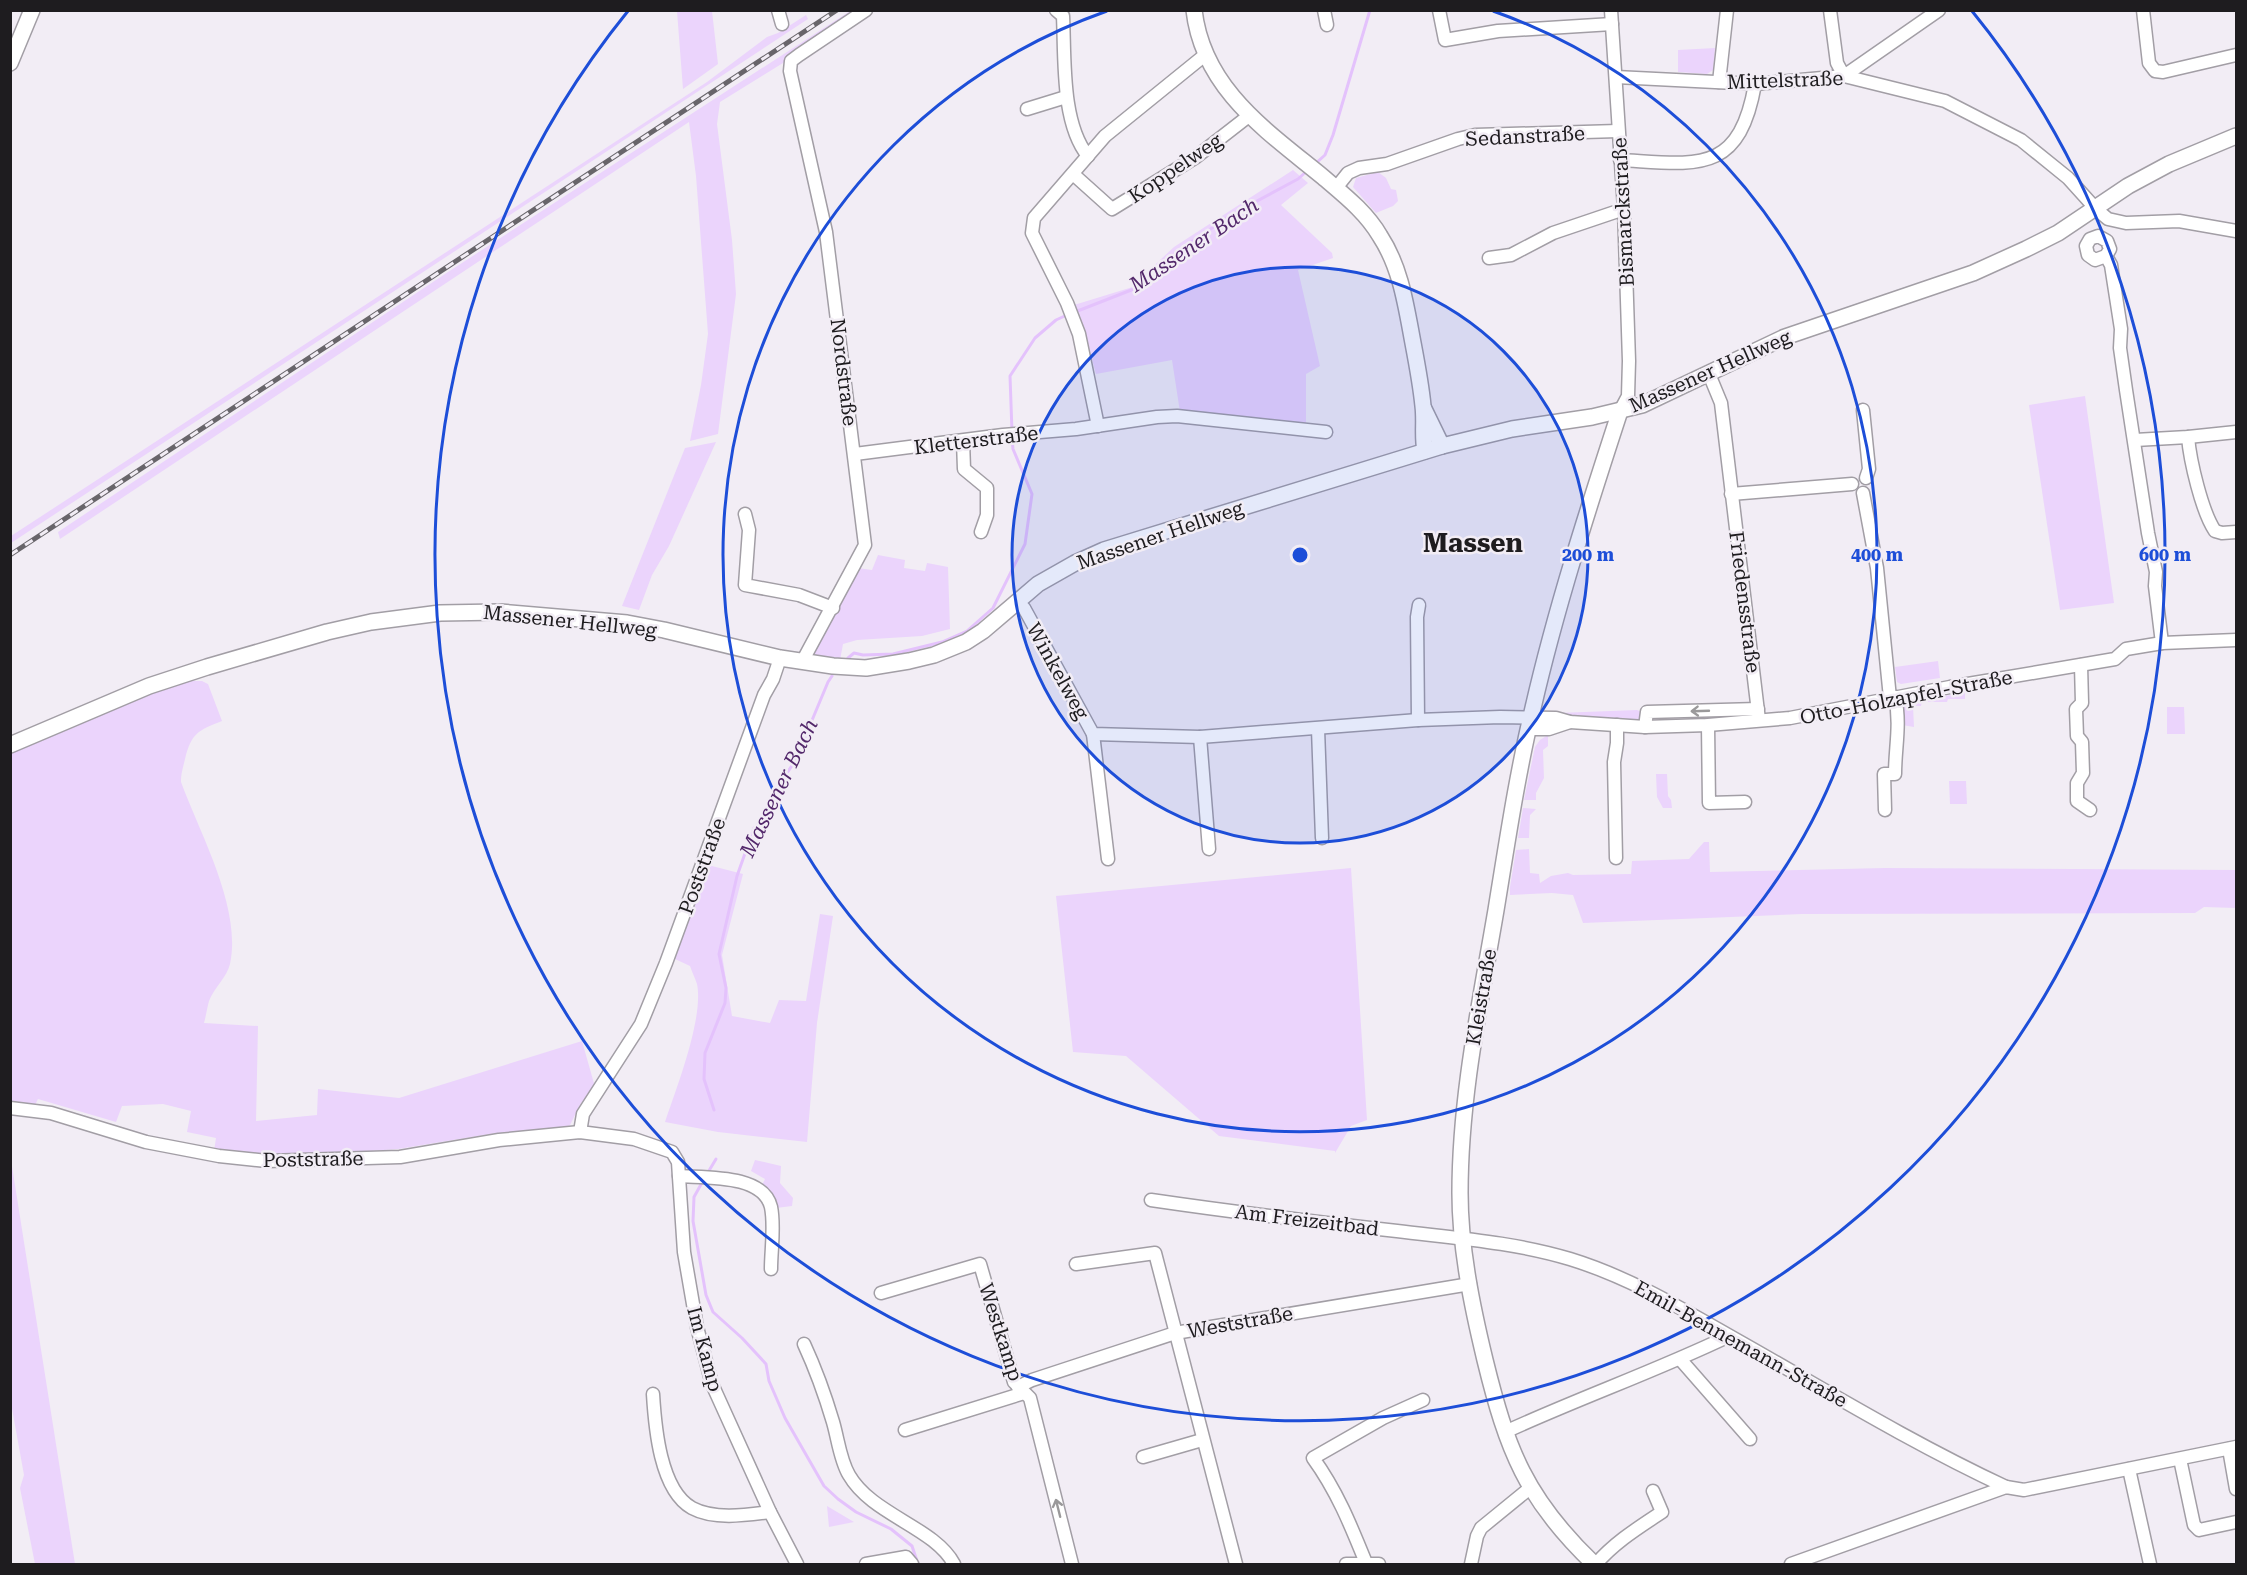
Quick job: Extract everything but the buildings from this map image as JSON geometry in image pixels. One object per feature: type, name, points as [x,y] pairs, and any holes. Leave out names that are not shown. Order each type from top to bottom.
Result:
[{"type":"main road","points":[[10,63],[32,10]]},
{"type":"main road","points":[[1194,10],[1205,55],[1227,92],[1369,220],[1390,252],[1404,298],[1424,409],[1422,437],[1425,451]]},
{"type":"main road","name":"Massener Hellweg","points":[[10,745],[176,676],[296,641],[406,616],[468,611],[589,619],[664,630],[802,662],[866,668],[934,655],[966,642],[983,631],[1038,584],[1068,566],[1095,554],[1127,542],[1442,446],[1512,429],[1620,411],[1648,402],[1785,337],[1980,270],[2058,233],[2128,186],[2183,156],[2236,136]]},
{"type":"main road","points":[[1424,409],[1442,446]]},
{"type":"main road","name":"Kleistraße","points":[[1595,1564],[1555,1524],[1530,1488],[1513,1455],[1482,1350],[1463,1239],[1460,1192],[1468,1072],[1529,723],[1569,570],[1620,411]]},
{"type":"street","points":[[778,10],[782,24]]},
{"type":"street","name":"Nordstraße","points":[[802,662],[865,545],[826,232],[790,71],[791,61],[866,10]]},
{"type":"street","points":[[1056,10],[1063,16],[1066,97],[1082,148],[1088,156]]},
{"type":"street","points":[[1324,10],[1327,25]]},
{"type":"street","points":[[1439,10],[1445,40],[1498,31],[1612,24]]},
{"type":"street","name":"Bismarckstraße","points":[[1611,10],[1624,209],[1629,361],[1628,396],[1620,411]]},
{"type":"street","points":[[1719,82],[1727,10]]},
{"type":"street","points":[[1830,10],[1837,63],[1844,76],[1939,10]]},
{"type":"street","points":[[2143,10],[2149,63],[2156,71],[2163,72],[2236,55]]},
{"type":"street","points":[[1098,426],[1079,333],[1067,303],[1032,233],[1034,218],[1105,136],[1205,55]]},
{"type":"street","name":"Mittelstraße","points":[[1616,77],[1755,84],[1844,76],[1945,101],[2021,140],[2068,178],[2096,209]]},
{"type":"street","points":[[1620,160],[1702,162],[1723,152],[1737,137],[1747,114],[1755,84]]},
{"type":"street","points":[[1027,109],[1066,97]]},
{"type":"street","name":"Koppelweg","points":[[1073,174],[1112,209],[1196,157],[1250,115]]},
{"type":"street","name":"Sedanstraße","points":[[1336,188],[1348,173],[1359,168],[1387,164],[1475,135],[1618,131]]},
{"type":"street","points":[[1489,258],[1511,255],[1552,233],[1624,209]]},
{"type":"street","points":[[2096,209],[2115,222],[2179,221],[2236,231]]},
{"type":"street","points":[[2106,256],[2111,265],[2114,280],[2121,330],[2120,348],[2156,572],[2155,586],[2162,643]]},
{"type":"street","name":"Friedensstraße","points":[[1709,374],[1720,403],[1758,714]]},
{"type":"street","points":[[1852,484],[1855,491],[1863,492],[1869,485],[1866,478],[1869,469],[1863,410]]},
{"type":"street","name":"Kletterstraße","points":[[855,454],[1177,416],[1326,432]]},
{"type":"street","points":[[2135,440],[2188,438],[2236,432]]},
{"type":"street","points":[[2188,438],[2199,488],[2211,525],[2215,531],[2222,533],[2236,532]]},
{"type":"street","points":[[963,441],[964,469],[987,488],[987,515],[981,532]]},
{"type":"street","points":[[1731,494],[1852,484],[1858,476],[1866,478]]},
{"type":"street","points":[[1863,492],[1877,568],[1893,698],[1898,709],[1895,774],[1884,774],[1885,810]]},
{"type":"street","points":[[745,514],[749,530],[745,585],[799,595],[833,608]]},
{"type":"street","points":[[1418,720],[1417,617],[1419,605]]},
{"type":"street","name":"Winkelweg","points":[[1024,608],[1093,735],[1108,859]]},
{"type":"street","name":"Otto-Holzapfel-Straße","points":[[1529,723],[1556,718],[1570,722],[1645,727],[1708,725],[1758,714],[1790,718],[2115,659],[2126,649],[2162,643],[2236,640]]},
{"type":"street","name":"Poststraße","points":[[580,1132],[583,1114],[641,1024],[670,952],[764,695],[773,679],[780,658]]},
{"type":"street","points":[[2081,665],[2082,703],[2076,710],[2076,723],[2077,736],[2082,742],[2083,774],[2077,783],[2077,801],[2090,810]]},
{"type":"street","points":[[1645,727],[1647,712],[1758,714]]},
{"type":"street","name":"Winkelweg","points":[[1093,735],[1200,737],[1418,720],[1529,723]]},
{"type":"street","points":[[1616,858],[1614,762],[1617,725]]},
{"type":"street","points":[[1708,725],[1709,803],[1745,802]]},
{"type":"street","points":[[1318,729],[1322,838]]},
{"type":"street","points":[[1200,737],[1209,849]]},
{"type":"street","name":"Poststraße","points":[[10,1108],[51,1113],[146,1142],[219,1156],[287,1162],[400,1157],[499,1140],[580,1132],[634,1138],[672,1152]]},
{"type":"street","name":"Im Kamp","points":[[672,1152],[678,1162],[684,1252],[697,1327],[712,1384],[770,1512],[797,1564]]},
{"type":"street","points":[[679,1176],[750,1184],[766,1196],[772,1212],[771,1269]]},
{"type":"street","name":"Am Freizeitbad","points":[[1150,1200],[1244,1214],[1463,1239]]},
{"type":"street","name":"Emil-Bennemann-Straße","points":[[1463,1239],[1569,1259],[1613,1275],[1685,1310],[1950,1462],[2006,1487]]},
{"type":"street","points":[[1076,1264],[1155,1253],[1236,1564]]},
{"type":"street","name":"Westkamp","points":[[881,1293],[980,1264],[1014,1382],[1030,1398],[1072,1564]]},
{"type":"street","name":"Weststraße","points":[[1021,1390],[1032,1380],[1175,1333],[1470,1284]]},
{"type":"street","points":[[1505,1432],[1562,1406],[1680,1359],[1729,1336]]},
{"type":"street","points":[[804,1344],[822,1383],[850,1476],[862,1490],[887,1511],[944,1549],[954,1564]]},
{"type":"street","points":[[1680,1359],[1750,1439]]},
{"type":"street","name":"Westkamp","points":[[905,1430],[1021,1390]]},
{"type":"street","points":[[653,1394],[658,1442],[665,1468],[672,1486],[685,1503],[694,1509],[720,1515],[770,1512]]},
{"type":"street","points":[[1346,1564],[1372,1564],[1335,1491],[1313,1458],[1383,1418],[1423,1400]]},
{"type":"street","points":[[1143,1457],[1202,1440]]},
{"type":"street","points":[[1791,1564],[2006,1487],[2024,1490],[2233,1448],[2236,1489]]},
{"type":"street","points":[[2180,1459],[2194,1525],[2199,1530],[2236,1522]]},
{"type":"street","points":[[2129,1469],[2150,1564]]},
{"type":"street","points":[[1471,1564],[1481,1528],[1530,1488]]},
{"type":"street","name":"Kleistraße","points":[[1595,1564],[1630,1533],[1662,1512],[1653,1491]]},
{"type":"street","points":[[866,1564],[906,1557],[912,1564]]},
{"type":"shaded area","points":[[677,11],[712,11],[718,64],[683,89]]},
{"type":"shaded area","points":[[850,11],[859,11],[783,63],[720,102],[717,124],[732,240],[736,294],[718,434],[690,441],[708,334],[696,176],[689,122],[60,539],[58,532],[445,274]]},
{"type":"shaded area","points":[[806,15],[808,19],[11,543],[11,536],[707,82],[767,37],[778,33]]},
{"type":"shaded area","points":[[1715,48],[1713,70],[1707,74],[1678,72],[1678,50]]},
{"type":"shaded area","points":[[1293,170],[1308,183],[1281,205],[1332,253],[1333,258],[1298,270],[1320,366],[1306,374],[1306,425],[1180,412],[1172,360],[1096,374],[1082,323],[1074,305],[1136,286],[1145,274],[1174,247]]},
{"type":"shaded area","points":[[1378,172],[1386,178],[1391,189],[1396,190],[1398,201],[1393,206],[1376,213],[1353,187],[1356,178]]},
{"type":"shaded area","points":[[2085,396],[2114,603],[2060,610],[2029,405]]},
{"type":"shaded area","points":[[716,442],[669,546],[652,575],[639,610],[622,606],[685,448]]},
{"type":"shaded area","points":[[878,555],[905,560],[904,568],[925,571],[927,563],[948,567],[950,629],[922,636],[857,640],[843,644],[840,660],[817,658],[813,652],[858,568],[872,570]]},
{"type":"shaded area","points":[[1938,661],[1940,678],[1901,684],[1897,682],[1895,667]]},
{"type":"shaded area","points":[[191,681],[202,681],[208,684],[222,721],[201,730],[193,738],[185,759],[181,782],[225,896],[232,942],[230,964],[209,1001],[204,1023],[258,1026],[256,1121],[317,1115],[318,1089],[399,1098],[582,1041],[595,1087],[581,1103],[570,1125],[562,1130],[496,1133],[398,1149],[290,1157],[214,1151],[216,1138],[187,1132],[191,1111],[163,1104],[122,1106],[116,1122],[38,1099],[34,1107],[11,1104],[11,753],[148,692]]},
{"type":"shaded area","points":[[1965,692],[1965,699],[1922,702],[1921,706],[1913,706],[1914,727],[1902,725],[1902,708],[1905,704]]},
{"type":"shaded area","points":[[2167,707],[2184,707],[2185,734],[2167,734]]},
{"type":"shaded area","points":[[1637,710],[1642,712],[1641,722],[1548,715],[1550,711],[1558,713]]},
{"type":"shaded area","points":[[1548,735],[1548,746],[1543,750],[1544,778],[1536,793],[1536,800],[1524,800],[1535,747]]},
{"type":"shaded area","points":[[1656,774],[1667,774],[1668,796],[1672,808],[1663,808],[1657,797]]},
{"type":"shaded area","points":[[1949,781],[1966,781],[1967,804],[1950,804]]},
{"type":"shaded area","points":[[1523,808],[1536,809],[1530,815],[1529,838],[1518,838]]},
{"type":"shaded area","points":[[1704,842],[1709,842],[1710,872],[1885,868],[2236,870],[2236,908],[2204,907],[2195,913],[1802,914],[1583,923],[1573,895],[1552,893],[1510,895],[1516,850],[1529,849],[1530,873],[1539,874],[1540,883],[1551,876],[1568,873],[1573,875],[1631,874],[1632,861],[1689,859]]},
{"type":"shaded area","points":[[708,865],[743,874],[722,955],[732,1016],[770,1023],[779,1000],[806,1001],[820,914],[833,916],[817,1023],[807,1142],[718,1132],[665,1122],[688,1053],[698,998],[697,984],[690,966],[675,959]]},
{"type":"shaded area","points":[[1351,868],[1367,1120],[1351,1126],[1335,1153],[1335,1151],[1219,1136],[1126,1056],[1073,1052],[1056,896]]},
{"type":"shaded area","points":[[10,1160],[75,1564],[35,1564],[20,1488],[24,1475],[11,1403]]},
{"type":"shaded area","points":[[755,1160],[781,1166],[780,1183],[793,1198],[792,1206],[776,1208],[772,1197],[762,1185],[765,1179],[751,1171]]},
{"type":"shaded area","points":[[827,1506],[854,1522],[829,1527]]},
{"type":"waterway","name":"Massener Bach","points":[[1315,164],[1325,155],[1333,135],[1370,10]]},
{"type":"waterway","name":"Massener Bach","points":[[1075,312],[1139,287],[1171,256],[1231,215],[1298,179],[1308,170]]},
{"type":"waterway","name":"Massener Bach","points":[[1012,432],[1010,376],[1035,338],[1056,320],[1069,314]]},
{"type":"waterway","name":"Massener Bach","points":[[848,658],[854,653],[893,654],[942,642],[967,631],[993,608],[1025,544],[1032,494],[1013,449],[1012,439]]},
{"type":"waterway","name":"Massener Bach","points":[[714,1110],[704,1079],[705,1053],[725,1003],[726,988],[719,954],[737,876],[754,828],[765,817],[781,782],[795,761],[832,676]]},
{"type":"waterway","name":"Massener Bach","points":[[707,1174],[716,1159]]},
{"type":"waterway","name":"Massener Bach","points":[[704,1179],[694,1197],[693,1221],[706,1295],[713,1312],[766,1364],[769,1381],[785,1418],[824,1486],[856,1512],[891,1529],[912,1546],[918,1564]]},
{"type":"railway","points":[[10,555],[837,10]]},
{"type":"district","name":"Massen","points":[[1473,543]]}]
